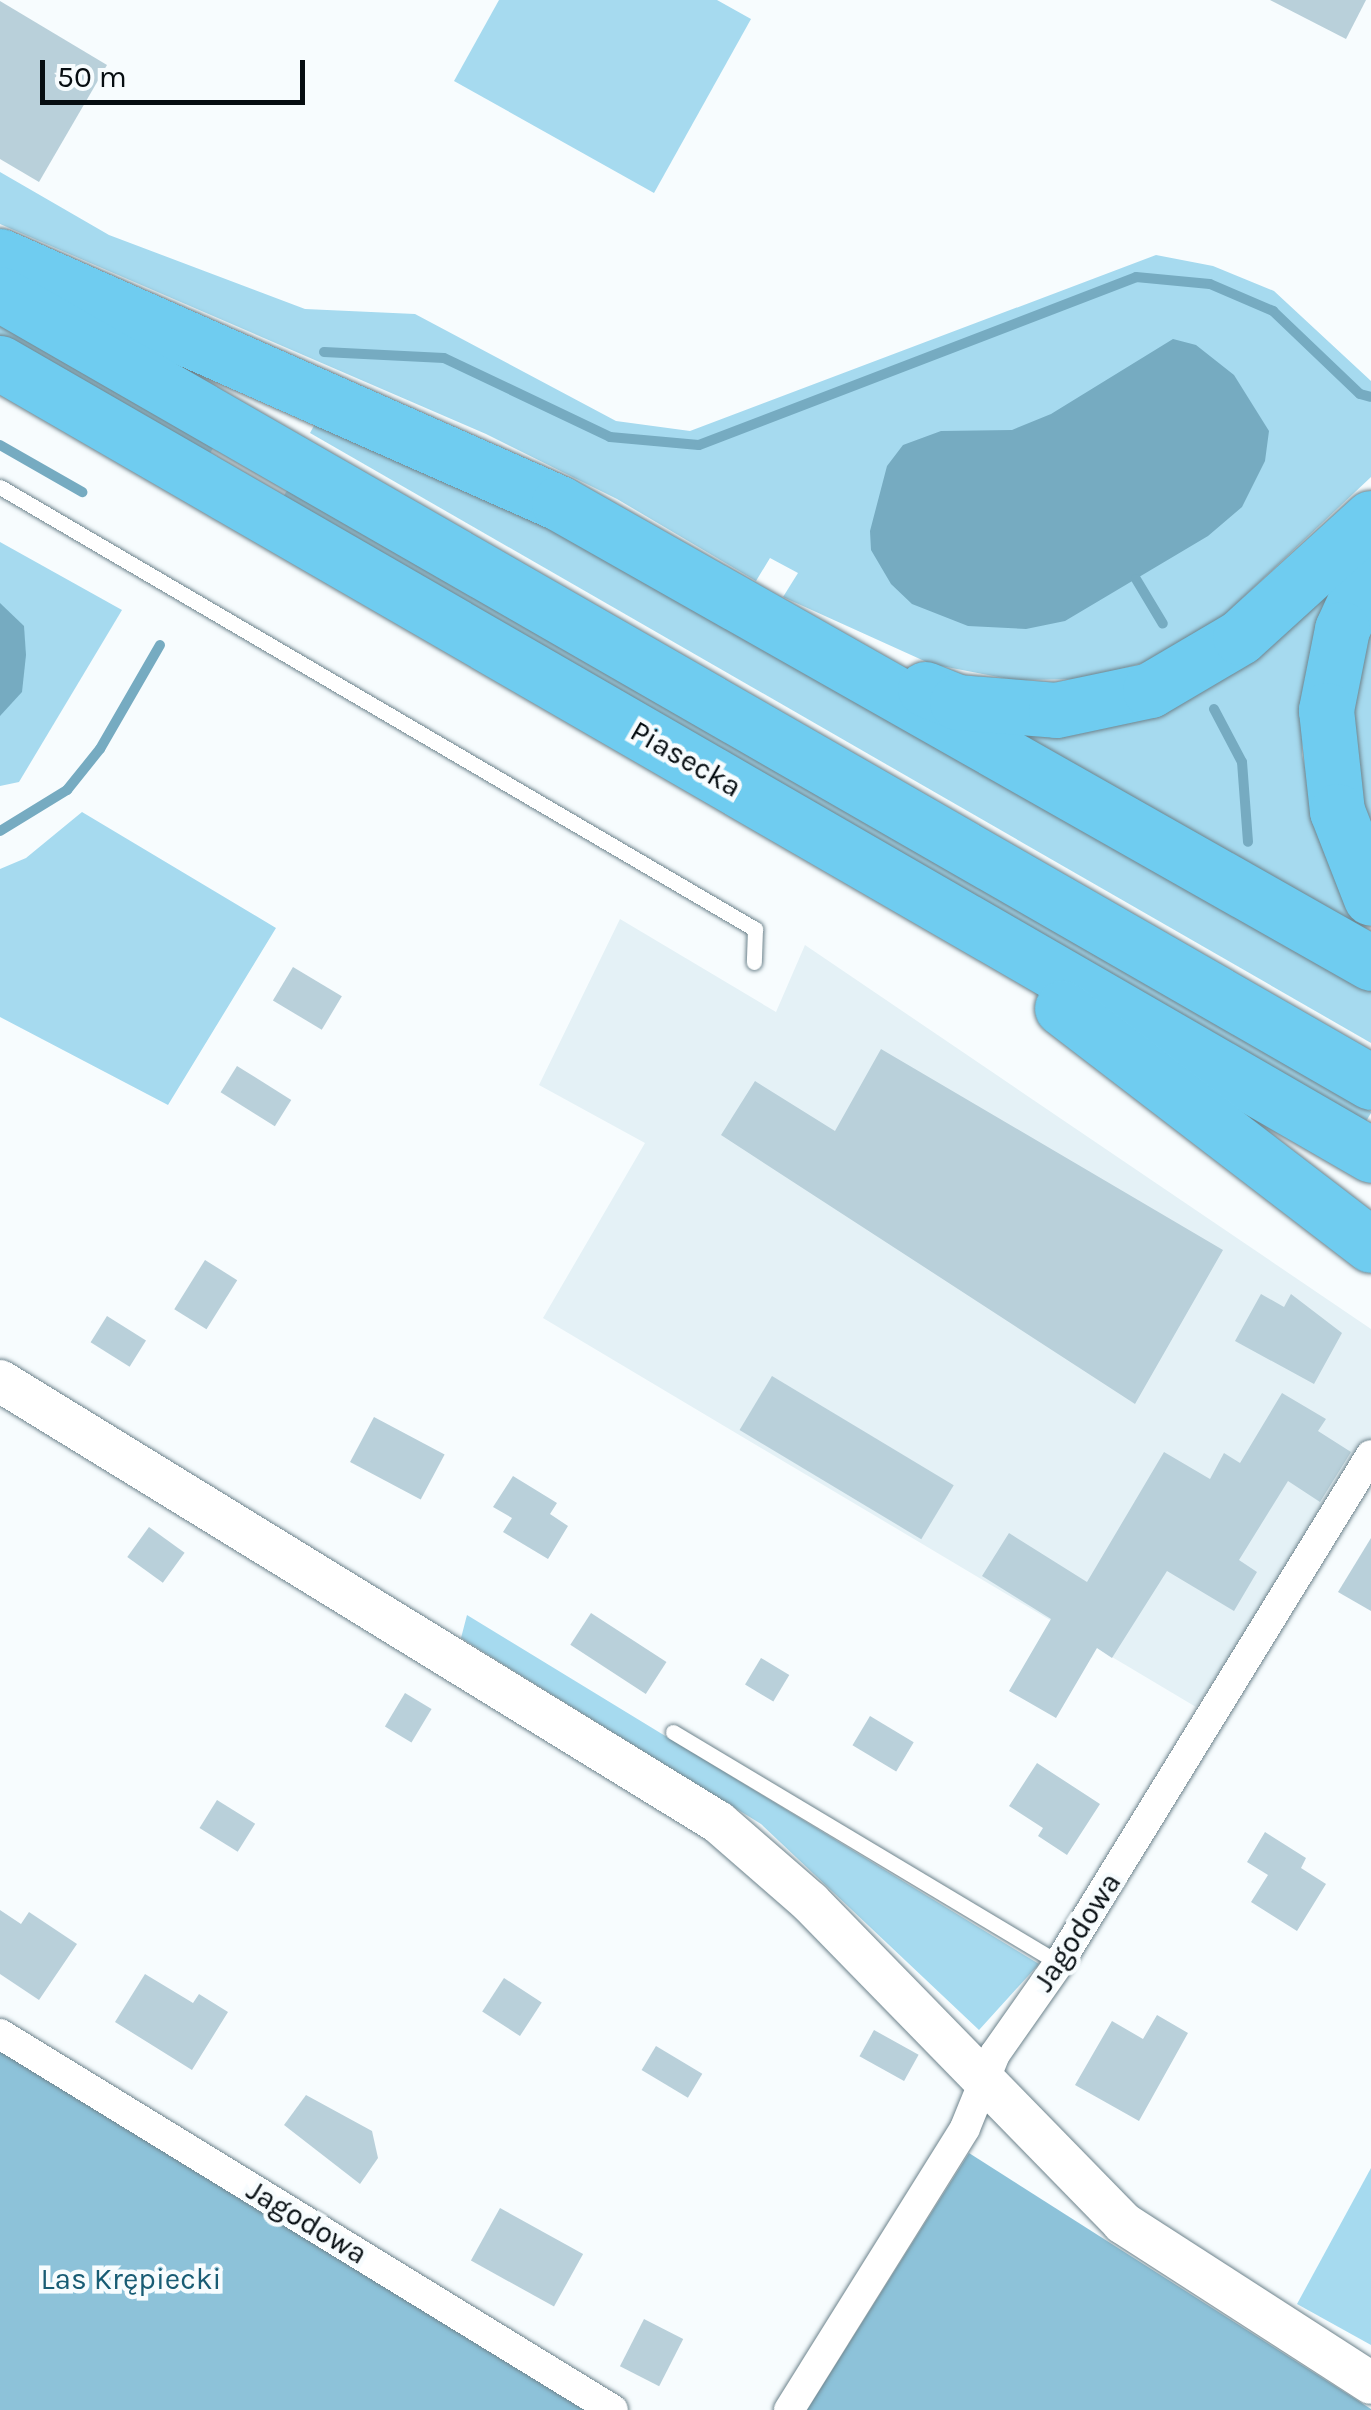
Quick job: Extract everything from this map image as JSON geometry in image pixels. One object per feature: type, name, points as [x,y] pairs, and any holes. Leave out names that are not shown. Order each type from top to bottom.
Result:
[{"type":"highway","points":[[0,256],[558,502],[1371,963]]},
{"type":"highway","name":"Piasecka","points":[[0,294],[1371,1082]]},
{"type":"highway","name":"Piasecka","points":[[0,363],[1371,1155]]},
{"type":"highway","points":[[775,625],[956,702],[1027,710],[1107,704],[1150,690],[1240,637],[1371,518]]},
{"type":"highway","points":[[1371,566],[1342,629],[1326,710],[1337,811],[1371,898]]},
{"type":"highway","points":[[906,886],[1371,1245]]},
{"type":"street","points":[[0,1381],[718,1822],[810,1902],[1123,2223],[1371,2383]]},
{"type":"street","name":"Jagodowa","points":[[789,2410],[966,2128],[995,2054],[1059,1963],[1371,1455]]},
{"type":"street","name":"Jagodowa","points":[[0,2034],[613,2410]]},
{"type":"lane","points":[[0,488],[755,929],[754,962]]},
{"type":"lane","points":[[673,1732],[1059,1963]]},
{"type":"shaded area","points":[[499,0],[717,0],[751,19],[654,193],[454,81]]},
{"type":"shaded area","points":[[0,172],[109,235],[305,309],[415,314],[616,421],[690,431],[1156,255],[1213,266],[1274,291],[1371,381],[1371,477],[1215,624],[1154,660],[1083,679],[1014,680],[931,664],[783,597],[798,573],[770,558],[756,581],[617,499],[486,434],[0,224]]},
{"type":"shaded area","points":[[0,323],[214,446],[208,457],[0,337]]},
{"type":"shaded area","points":[[1173,339],[1196,345],[1234,375],[1269,431],[1265,461],[1242,507],[1208,536],[1065,621],[1026,629],[968,626],[912,604],[891,584],[871,550],[870,531],[887,466],[903,445],[941,431],[1012,430],[1051,414]]},
{"type":"shaded area","points":[[318,418],[526,515],[1371,989],[1371,1043],[310,433]]},
{"type":"shaded area","points":[[289,487],[1371,1112],[1365,1124],[282,499]]},
{"type":"shaded area","points":[[0,542],[122,610],[19,782],[0,786]]},
{"type":"shaded area","points":[[1338,576],[1302,713],[1302,755],[1327,857],[1358,926],[1018,737],[1075,730]]},
{"type":"shaded area","points":[[0,603],[24,626],[26,655],[22,692],[0,716]]},
{"type":"shaded area","points":[[1371,605],[1371,843],[1348,740]]},
{"type":"shaded area","points":[[82,812],[276,928],[168,1105],[0,1017],[0,869],[26,858]]},
{"type":"shaded area","points":[[620,919],[776,1012],[805,945],[1371,1329],[1371,1453],[1196,1707],[543,1318],[645,1143],[539,1085]]},
{"type":"shaded area","points":[[467,1615],[1039,1964],[979,2030],[761,1824],[461,1638]]},
{"type":"shaded area","points":[[1371,2168],[1371,2345],[1297,2304]]},
{"type":"green space","name":"Las Krępiecki","points":[[0,2042],[588,2410],[0,2410]]},
{"type":"green space","points":[[969,2153],[1371,2409],[1371,2410],[807,2410]]},
{"type":"building","points":[[1270,0],[1366,0],[1346,39]]},
{"type":"building","points":[[0,1],[107,65],[39,182],[0,159]]},
{"type":"building","points":[[293,967],[342,996],[322,1030],[273,1000]]},
{"type":"building","points":[[881,1049],[1223,1250],[1135,1404],[721,1135],[755,1081],[835,1131]]},
{"type":"building","points":[[237,1066],[291,1100],[275,1126],[221,1092]]},
{"type":"building","points":[[205,1260],[237,1280],[206,1329],[174,1309]]},
{"type":"building","points":[[1261,1294],[1284,1307],[1291,1294],[1342,1333],[1314,1384],[1235,1341]]},
{"type":"building","points":[[107,1316],[146,1340],[130,1367],[91,1342]]},
{"type":"building","points":[[772,1376],[954,1485],[921,1539],[740,1430]]},
{"type":"building","points":[[1282,1393],[1326,1419],[1318,1431],[1351,1452],[1320,1502],[1288,1481],[1239,1560],[1257,1572],[1234,1611],[1167,1571],[1112,1658],[1097,1648],[1056,1718],[1009,1691],[1051,1619],[982,1576],[1009,1533],[1087,1582],[1164,1452],[1210,1479],[1224,1453],[1240,1463]]},
{"type":"building","points":[[374,1417],[445,1455],[421,1500],[350,1462]]},
{"type":"building","points":[[513,1476],[557,1503],[550,1514],[568,1526],[548,1559],[503,1532],[512,1518],[493,1507]]},
{"type":"building","points":[[149,1527],[185,1553],[163,1583],[127,1557]]},
{"type":"building","points":[[1371,1538],[1371,1611],[1338,1592]]},
{"type":"building","points":[[591,1613],[666,1662],[646,1694],[570,1645]]},
{"type":"building","points":[[761,1658],[789,1675],[773,1702],[745,1685]]},
{"type":"building","points":[[405,1693],[432,1709],[411,1742],[385,1726]]},
{"type":"building","points":[[870,1716],[914,1742],[896,1771],[852,1745]]},
{"type":"building","points":[[1037,1763],[1100,1804],[1067,1855],[1038,1836],[1043,1828],[1009,1806]]},
{"type":"building","points":[[217,1800],[255,1824],[238,1852],[200,1828]]},
{"type":"building","points":[[1265,1832],[1306,1858],[1301,1868],[1326,1884],[1297,1931],[1251,1902],[1268,1875],[1247,1862]]},
{"type":"building","points":[[0,1910],[21,1924],[29,1912],[77,1944],[39,2000],[0,1974]]},
{"type":"building","points":[[145,1974],[193,2003],[199,1994],[228,2012],[192,2070],[115,2022]]},
{"type":"building","points":[[504,1978],[542,2003],[520,2036],[482,2012]]},
{"type":"building","points":[[1157,2015],[1188,2033],[1139,2121],[1075,2085],[1112,2021],[1143,2039]]},
{"type":"building","points":[[874,2030],[919,2055],[904,2081],[859,2056]]},
{"type":"building","points":[[656,2046],[702,2074],[688,2098],[642,2070]]},
{"type":"building","points":[[306,2095],[372,2131],[378,2158],[360,2184],[284,2125]]},
{"type":"building","points":[[500,2208],[583,2254],[554,2307],[471,2260]]},
{"type":"building","points":[[644,2319],[683,2339],[659,2386],[620,2366]]},
{"type":"waterway","points":[[324,352],[444,358],[610,437],[699,445],[1136,277],[1210,284],[1273,311],[1360,394],[1371,397]]},
{"type":"waterway","points":[[0,445],[82,492]]},
{"type":"waterway","points":[[1136,579],[1163,624]]},
{"type":"waterway","points":[[0,831],[67,790],[100,749],[160,645]]},
{"type":"waterway","points":[[1214,709],[1242,762],[1248,842]]}]
